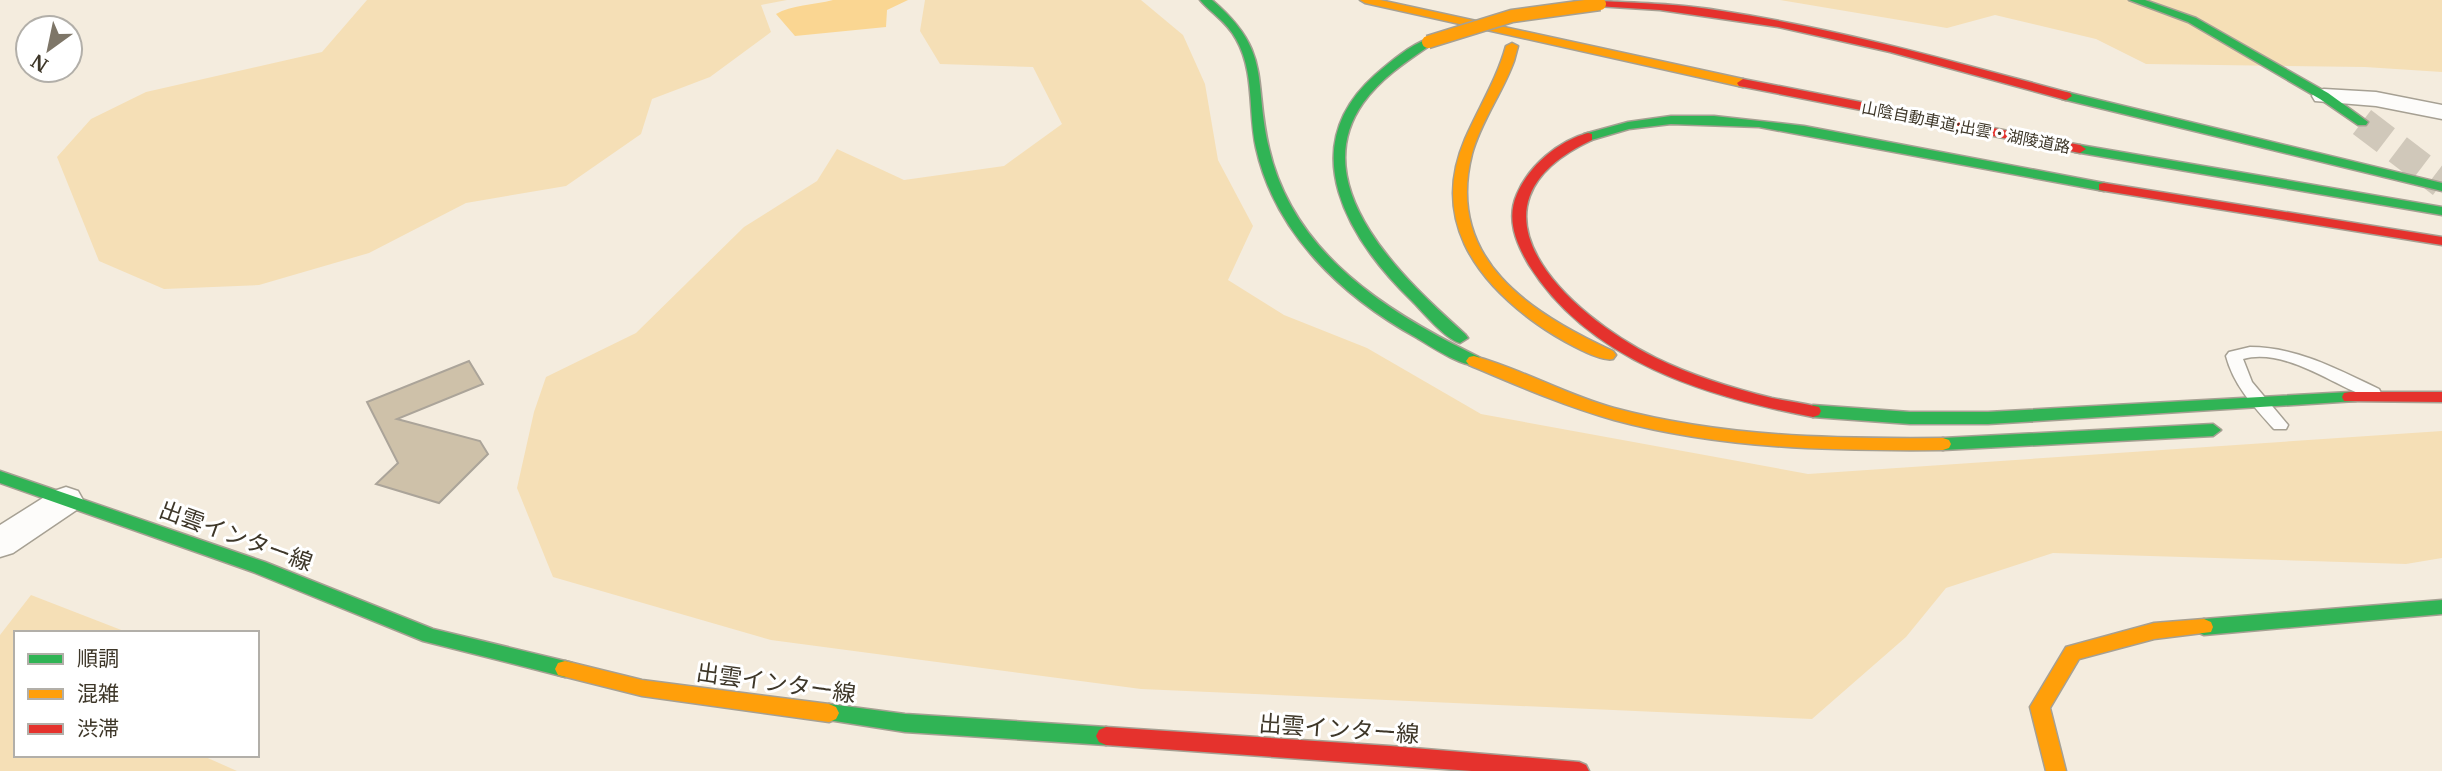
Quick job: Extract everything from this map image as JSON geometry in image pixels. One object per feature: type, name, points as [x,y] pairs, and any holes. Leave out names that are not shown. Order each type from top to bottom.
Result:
[{"type":"main road","points":[[1205,0],[1231,19],[1250,55],[1261,145],[1276,194],[1308,242],[1330,268],[1389,316],[1441,348],[1535,387],[1629,419],[1741,439],[1851,446],[2010,444],[2226,429]]},
{"type":"main road","name":"山陰自動車道;出雲・湖陵道路","points":[[1366,0],[1751,86],[2008,136],[2442,211]]},
{"type":"main road","points":[[2134,0],[2192,20],[2324,96],[2362,122]]},
{"type":"main road","points":[[1535,387],[1473,348],[1430,312],[1382,263],[1366,242],[1348,209],[1340,182],[1338,154],[1343,128],[1356,102],[1375,79],[1397,60],[1428,42],[1459,29],[1500,17],[1541,9],[1600,4],[1667,5],[1766,19],[2183,127],[2442,187]]},
{"type":"main road","points":[[1512,46],[1503,84],[1467,151],[1458,181],[1460,212],[1468,242],[1487,275],[1519,306],[1555,332],[1602,353],[1658,374],[1737,395],[1797,408],[1868,416],[2000,418],[2257,400],[2377,395],[2442,397]]},
{"type":"main road","points":[[1737,395],[1675,373],[1607,337],[1568,306],[1541,278],[1525,250],[1517,222],[1521,200],[1531,177],[1553,156],[1579,141],[1615,128],[1660,121],[1708,121],[1750,125],[2180,200],[2442,241]]},
{"type":"main road","points":[[2253,427],[2287,425]]},
{"type":"main road","name":"出雲インター線","points":[[0,477],[259,567],[430,636],[642,688],[905,723],[1390,755],[1579,771]]},
{"type":"main road","points":[[2056,771],[2040,707],[2073,653],[2154,631],[2442,607]]},
{"type":"street","points":[[2324,96],[2376,99],[2442,112]]},
{"type":"street","points":[[0,543],[66,500]]},
{"type":"lane","points":[[2287,425],[2257,400],[2241,378],[2234,356],[2248,351],[2278,353],[2316,365],[2377,395]]},
{"type":"shaded area","points":[[367,0],[787,0],[761,5],[771,32],[710,77],[652,99],[641,134],[566,186],[466,203],[369,253],[259,285],[164,289],[99,261],[57,157],[91,119],[146,92],[322,52]]},
{"type":"shaded area","points":[[833,0],[908,0],[887,10],[886,27],[795,36],[776,14]]},
{"type":"shaded area","points":[[925,0],[1141,0],[1183,35],[1205,84],[1218,160],[1253,226],[1228,280],[1284,315],[1367,348],[1481,414],[1808,474],[2442,431],[2442,558],[2406,564],[2053,553],[1946,588],[1906,637],[1812,719],[1141,689],[771,640],[553,577],[517,488],[534,412],[546,377],[636,333],[744,227],[817,181],[837,149],[904,180],[1004,166],[1062,124],[1033,67],[940,64],[920,31]]},
{"type":"shaded area","points":[[1780,0],[2442,0],[2442,72],[2365,67],[2146,64],[2096,39],[1995,15],[1947,28]]},
{"type":"shaded area","points":[[31,595],[124,631],[14,631],[14,757],[206,757],[237,771],[0,771],[0,635]]},
{"type":"building","points":[[469,361],[483,384],[397,419],[480,441],[488,454],[439,503],[376,484],[398,463],[367,402]]},
{"type":"tunnel","points":[[2362,122],[2442,183]]},
{"type":"traffic: fast","points":[[1205,0],[1227,19],[1241,38],[1250,58],[1258,123],[1269,172],[1284,205],[1303,235],[1352,287],[1380,309],[1474,361]]},
{"type":"traffic: fast","points":[[2134,0],[2192,20],[2324,96],[2362,122]]},
{"type":"traffic: fast","points":[[1428,42],[1385,74],[1357,103],[1350,114],[1340,146],[1340,178],[1350,209],[1367,239],[1413,294],[1460,338]]},
{"type":"traffic: fast","points":[[2066,96],[2441,187]]},
{"type":"traffic: fast","points":[[1588,137],[1628,125],[1671,120],[1759,124],[1804,130],[2104,187]]},
{"type":"traffic: fast","points":[[2080,149],[2442,211]]},
{"type":"traffic: fast","points":[[1813,411],[1910,418],[1988,418],[2350,397]]},
{"type":"traffic: fast","points":[[1943,444],[2213,430]]},
{"type":"traffic: fast","points":[[0,477],[259,567],[430,636],[565,669]]},
{"type":"traffic: fast","points":[[2204,627],[2442,607]]},
{"type":"traffic: fast","points":[[829,713],[905,723],[1106,736]]},
{"type":"traffic: slow","points":[[1365,0],[1743,83]]},
{"type":"traffic: slow","points":[[1428,42],[1512,16],[1600,4]]},
{"type":"traffic: slow","points":[[1512,46],[1503,74],[1466,154],[1460,191],[1463,224],[1475,254],[1494,280],[1518,303],[1577,341],[1608,355]]},
{"type":"traffic: slow","points":[[1474,361],[1596,409],[1695,432],[1777,441],[1943,444]]},
{"type":"traffic: slow","points":[[2056,771],[2040,707],[2073,653],[2154,631],[2204,627]]},
{"type":"traffic: slow","points":[[565,669],[642,688],[829,713]]},
{"type":"traffic: jam","points":[[1600,4],[1719,13],[1778,23],[1893,49],[2066,96]]},
{"type":"traffic: jam","points":[[1743,83],[2080,149]]},
{"type":"traffic: jam","points":[[1588,137],[1543,165],[1527,186],[1522,199],[1519,212],[1521,233],[1529,253],[1550,286],[1578,315],[1613,341],[1652,362],[1735,394],[1813,411]]},
{"type":"traffic: jam","points":[[2104,187],[2442,241]]},
{"type":"traffic: jam","points":[[2350,397],[2442,397]]},
{"type":"traffic: jam","points":[[1106,736],[1579,771]]}]
